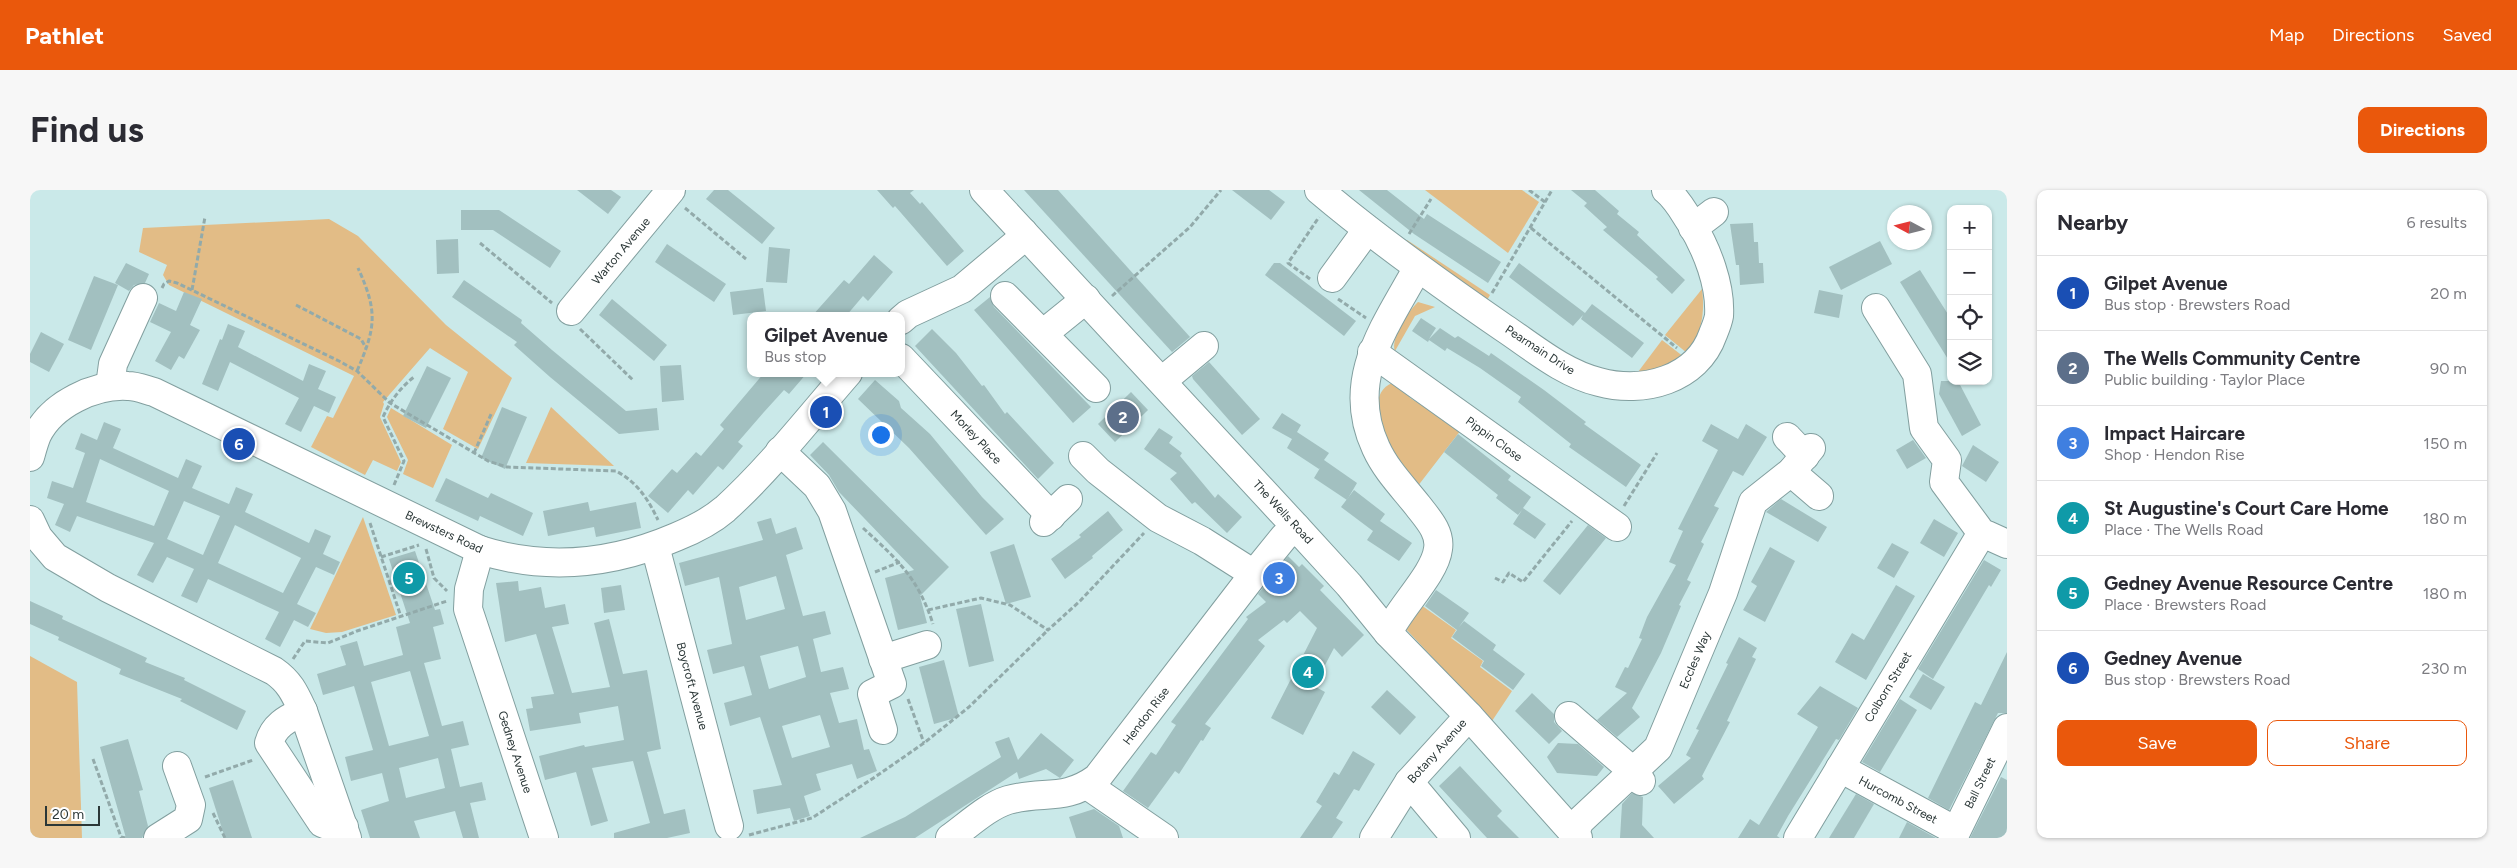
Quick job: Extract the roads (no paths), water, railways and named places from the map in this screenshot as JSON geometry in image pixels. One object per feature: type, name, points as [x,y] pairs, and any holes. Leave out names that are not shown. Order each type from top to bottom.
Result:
[{"type":"street","name":"The Wells Road","points":[[984,190],[1296,527],[1349,585],[1388,633],[1469,716],[1576,836]]},
{"type":"street","name":"Pearmain Drive","points":[[1319,190],[1417,269],[1568,372],[1600,383],[1631,387],[1668,381],[1700,360],[1710,342],[1719,318],[1718,290],[1703,244],[1704,220],[1666,190]]},
{"type":"street","name":"Warton Avenue","points":[[570,311],[670,192]]},
{"type":"street","points":[[1332,278],[1367,230]]},
{"type":"street","points":[[905,317],[962,289],[1018,242],[1023,232]]},
{"type":"street","points":[[1388,633],[1396,617],[1435,570],[1438,549],[1433,527],[1390,473],[1376,448],[1364,407],[1365,377],[1372,352],[1417,269]]},
{"type":"street","points":[[110,386],[113,364],[151,295]]},
{"type":"street","points":[[1005,296],[1096,388]]},
{"type":"street","points":[[1044,334],[1091,305]]},
{"type":"street","points":[[1876,308],[1917,374],[1924,428],[1948,460],[1944,482],[1978,528],[1980,536],[1987,534],[2007,544]]},
{"type":"street","points":[[1162,381],[1204,346]]},
{"type":"street","name":"Pippin Close","points":[[1372,352],[1561,492],[1616,527]]},
{"type":"street","name":"Morley Place","points":[[905,362],[1054,512]]},
{"type":"street","name":"Brewsters Road","points":[[30,457],[37,434],[50,418],[88,391],[110,386],[130,386],[154,392],[480,550],[504,557],[563,563],[598,561],[662,543],[695,528],[724,510],[780,451],[845,377]]},
{"type":"street","points":[[780,451],[817,486],[832,511],[887,671]]},
{"type":"street","name":"Eccles Way","points":[[1576,836],[1580,820],[1637,777],[1658,748],[1723,593],[1753,502],[1799,453],[1819,496]]},
{"type":"street","points":[[1083,456],[1098,471],[1158,518],[1202,541],[1254,574]]},
{"type":"street","points":[[30,520],[38,537],[55,557],[108,588],[274,671],[286,680],[295,691],[303,711],[346,832]]},
{"type":"street","name":"Hendon Rise","points":[[950,838],[1007,800],[1068,793],[1087,785],[1106,768],[1254,574],[1284,537],[1296,527]]},
{"type":"street","name":"Colborn Street","points":[[1798,838],[1840,768],[1873,703],[1980,536]]},
{"type":"street","name":"Boycroft Avenue","points":[[662,543],[738,831]]},
{"type":"street","name":"Gedney Avenue","points":[[480,550],[463,599],[544,838]]},
{"type":"street","points":[[883,730],[872,694],[887,671],[927,645]]},
{"type":"street","points":[[303,711],[282,722],[271,735],[269,743],[322,823],[346,832]]},
{"type":"street","name":"Botany Avenue","points":[[1374,838],[1409,782],[1469,716]]},
{"type":"street","points":[[1570,716],[1637,777]]},
{"type":"street","name":"Ball Street","points":[[1954,835],[2007,728]]},
{"type":"street","points":[[158,838],[188,819],[191,805],[177,766]]},
{"type":"street","name":"Hurcomb Street","points":[[1840,768],[1954,835]]},
{"type":"street","points":[[1409,782],[1456,838]]},
{"type":"street","points":[[1087,785],[1164,838]]},
{"type":"place","name":"Gilpet Avenue","points":[[826,412]]},
{"type":"place","name":"The Wells Community Centre","points":[[1123,417]]},
{"type":"place","name":"Gedney Avenue","points":[[239,444]]},
{"type":"place","name":"Gedney Avenue Resource Centre","points":[[409,578]]},
{"type":"place","name":"Impact Haircare","points":[[1279,578]]},
{"type":"place","name":"St Augustine's Court Care Home","points":[[1308,672]]}]
